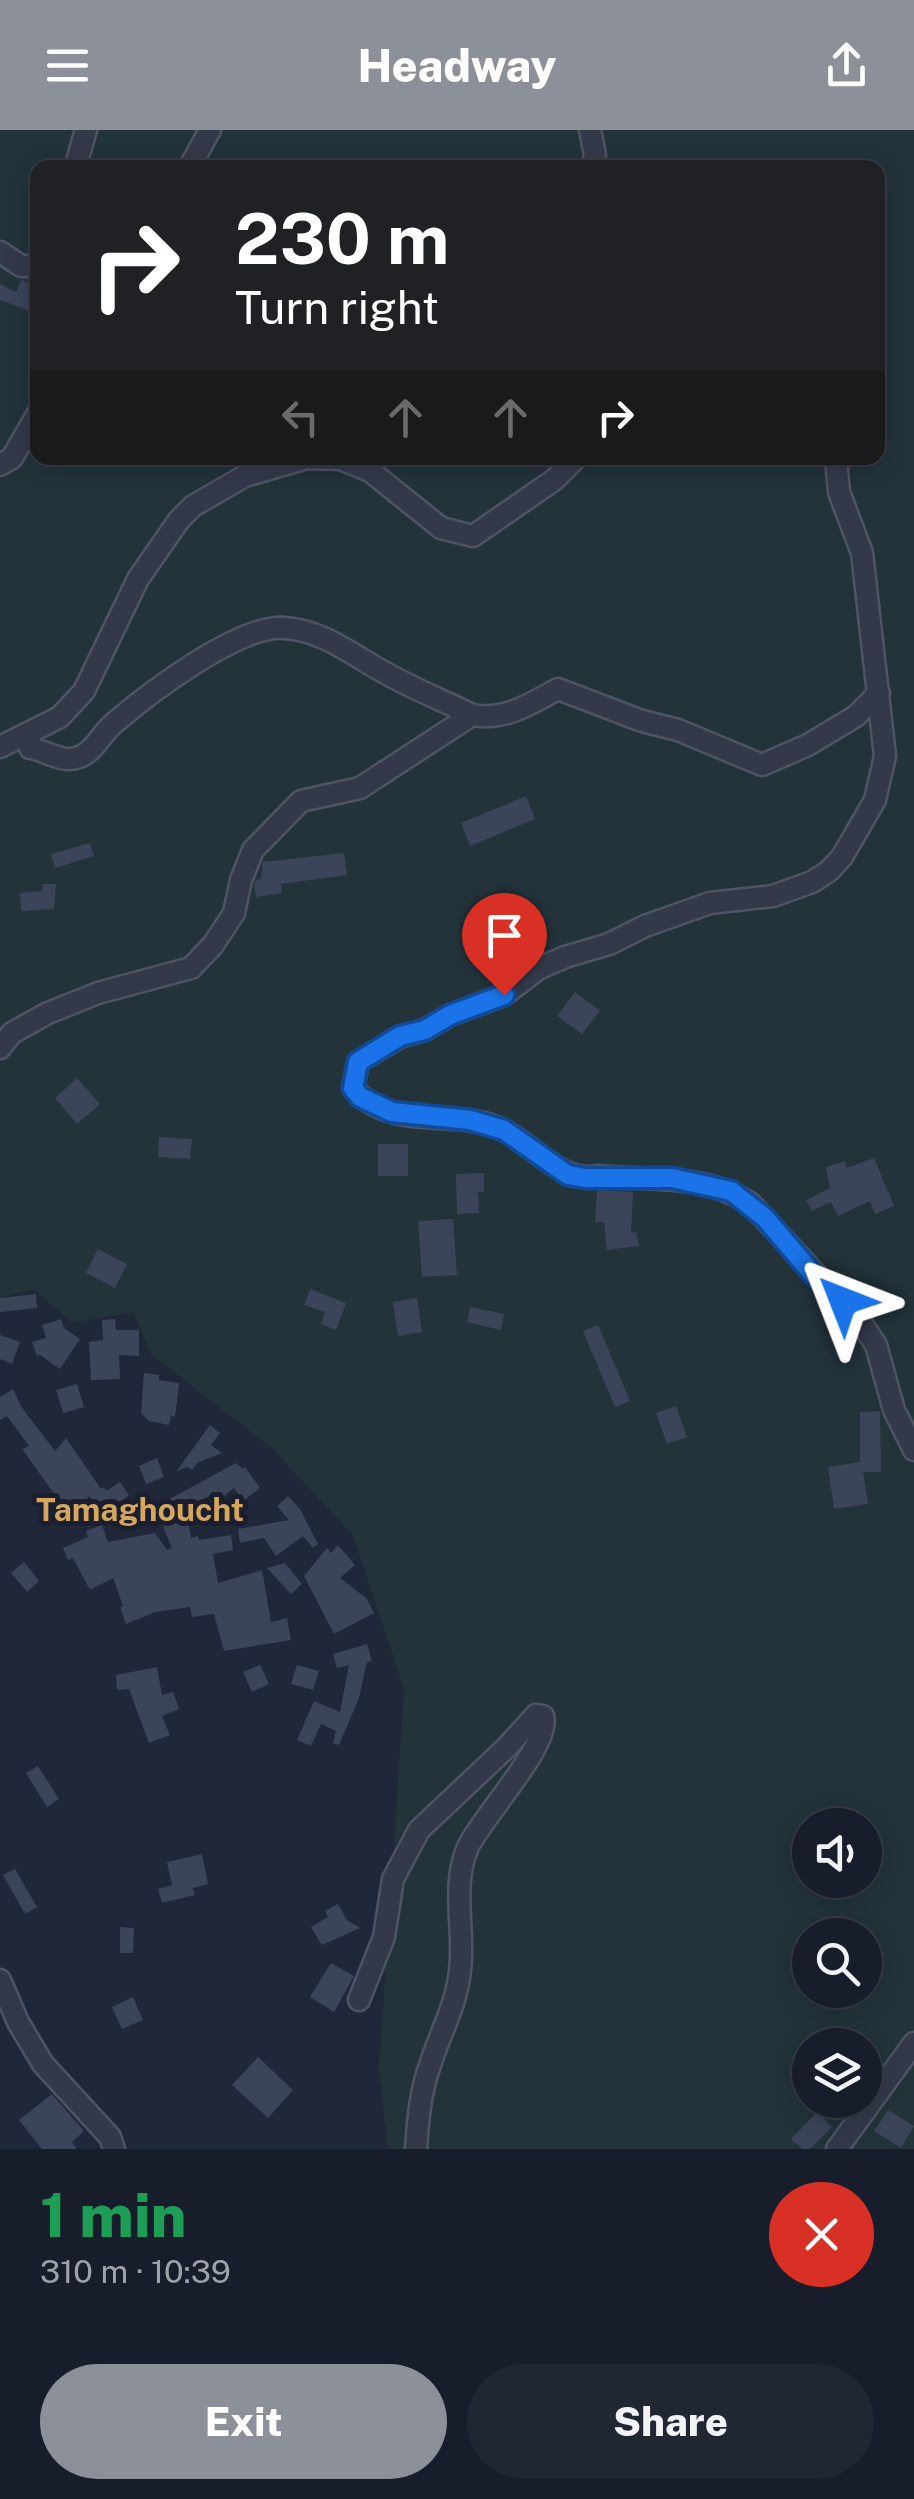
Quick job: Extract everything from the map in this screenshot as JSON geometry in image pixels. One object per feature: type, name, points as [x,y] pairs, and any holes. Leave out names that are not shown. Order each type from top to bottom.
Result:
[{"type":"street","points":[[77,160],[86,130]]},
{"type":"street","points":[[193,160],[210,130]]},
{"type":"street","points":[[590,130],[594,160]]},
{"type":"street","points":[[0,252],[21,266],[30,266]]},
{"type":"street","points":[[0,466],[12,458],[30,427]]},
{"type":"street","points":[[0,747],[60,718],[84,691],[138,579],[178,520],[193,506],[245,476],[284,465]]},
{"type":"street","points":[[356,465],[370,471],[441,528],[473,536],[554,480],[569,465]]},
{"type":"street","points":[[837,465],[839,492],[862,553],[884,756],[875,800],[856,838],[829,872],[812,882],[773,896],[710,903],[645,926],[609,944],[538,969],[504,995],[450,1015],[425,1030],[400,1036],[358,1062],[353,1088],[360,1097],[392,1112],[470,1120],[504,1130],[568,1175],[694,1180],[731,1191],[750,1203],[861,1323],[876,1345],[894,1410],[914,1450]]},
{"type":"street","points":[[29,733],[30,748],[68,759],[94,750],[110,726],[172,679],[264,627],[290,628],[339,644],[383,672],[472,715],[512,714],[558,689],[762,764],[808,744],[856,716],[879,693]]},
{"type":"street","points":[[0,1048],[12,1033],[48,1013],[98,994],[191,968],[213,946],[234,913],[240,880],[252,850],[301,801],[360,788],[472,715]]},
{"type":"street","points":[[359,2000],[384,1937],[393,1879],[419,1830],[536,1715],[543,1716],[540,1742],[466,1850],[460,1887],[460,1971],[450,2015],[423,2088],[416,2149]]},
{"type":"street","points":[[0,1980],[18,2022],[43,2064],[110,2137],[114,2149]]},
{"type":"street","points":[[836,2149],[914,2042]]},
{"type":"shaded area","points":[[0,130],[914,130],[914,2149],[388,2149],[379,2069],[404,1690],[354,1537],[274,1450],[151,1354],[134,1312],[72,1323],[34,1290],[0,1297]]},
{"type":"building","points":[[21,280],[30,284],[30,311],[0,300],[0,284],[16,292]]},
{"type":"building","points":[[526,796],[535,819],[470,846],[461,823]]},
{"type":"building","points":[[90,843],[94,856],[55,868],[51,854]]},
{"type":"building","points":[[344,853],[347,875],[281,884],[282,893],[256,897],[254,885],[261,879],[263,862]]},
{"type":"building","points":[[42,884],[56,884],[54,909],[21,911],[20,893],[42,891]]},
{"type":"building","points":[[575,992],[600,1011],[582,1034],[557,1016]]},
{"type":"building","points":[[77,1078],[100,1104],[77,1124],[55,1098]]},
{"type":"building","points":[[159,1137],[192,1139],[190,1159],[158,1157]]},
{"type":"building","points":[[378,1144],[408,1144],[408,1176],[378,1176]]},
{"type":"building","points":[[874,1158],[894,1206],[875,1214],[870,1201],[838,1216],[831,1202],[812,1211],[806,1200],[830,1188],[826,1167],[845,1161],[847,1168]]},
{"type":"building","points":[[484,1173],[484,1192],[478,1192],[479,1213],[457,1214],[456,1174]]},
{"type":"building","points":[[597,1190],[633,1192],[631,1233],[636,1232],[639,1246],[607,1250],[604,1222],[595,1222]]},
{"type":"building","points":[[453,1219],[457,1275],[422,1277],[418,1221]]},
{"type":"building","points":[[98,1249],[127,1264],[115,1288],[86,1273]]},
{"type":"building","points":[[310,1289],[346,1303],[336,1330],[321,1324],[325,1312],[304,1305]]},
{"type":"building","points":[[36,1294],[37,1308],[0,1312],[0,1298]]},
{"type":"building","points":[[417,1298],[422,1332],[398,1336],[393,1302]]},
{"type":"building","points":[[470,1307],[504,1314],[501,1330],[467,1322]]},
{"type":"building","points":[[61,1319],[64,1328],[80,1339],[60,1369],[37,1356],[32,1342],[46,1338],[42,1325]]},
{"type":"building","points":[[115,1319],[116,1330],[139,1330],[139,1356],[119,1355],[120,1379],[91,1380],[89,1342],[103,1340],[102,1320]]},
{"type":"building","points":[[598,1325],[630,1401],[615,1407],[583,1331]]},
{"type":"building","points":[[0,1335],[20,1342],[12,1364],[0,1359]]},
{"type":"building","points":[[144,1373],[179,1383],[175,1417],[171,1416],[169,1425],[149,1421],[141,1413]]},
{"type":"building","points":[[77,1384],[84,1407],[63,1413],[56,1390]]},
{"type":"building","points":[[13,1389],[22,1408],[55,1451],[66,1438],[101,1489],[106,1491],[120,1482],[129,1495],[89,1517],[83,1507],[92,1501],[90,1496],[50,1525],[38,1508],[55,1495],[22,1449],[29,1446],[7,1416],[0,1420],[0,1397]]},
{"type":"building","points":[[676,1406],[687,1437],[667,1444],[656,1413]]},
{"type":"building","points":[[880,1411],[881,1472],[863,1472],[868,1504],[834,1509],[828,1467],[860,1462],[860,1412]]},
{"type":"building","points":[[210,1425],[220,1433],[211,1445],[222,1453],[197,1463],[192,1470],[187,1467],[176,1472]]},
{"type":"building","points":[[157,1458],[164,1477],[146,1484],[139,1466]]},
{"type":"building","points":[[236,1463],[245,1467],[260,1488],[243,1501],[234,1488],[217,1502],[211,1495],[186,1508],[191,1538],[231,1535],[233,1550],[213,1554],[218,1583],[262,1570],[271,1622],[287,1618],[291,1640],[224,1651],[214,1614],[192,1617],[190,1607],[156,1612],[126,1624],[113,1578],[90,1590],[73,1558],[68,1560],[63,1548],[88,1537],[86,1531],[102,1525],[108,1542],[155,1533],[167,1550],[172,1548],[155,1507]]},
{"type":"building","points":[[288,1496],[300,1509],[318,1544],[313,1548],[303,1536],[276,1556],[264,1538],[240,1543],[238,1529],[289,1520],[277,1506]]},
{"type":"building","points":[[338,1545],[355,1565],[340,1578],[366,1598],[374,1613],[334,1634],[304,1576],[327,1548],[331,1553]]},
{"type":"building","points":[[24,1562],[39,1581],[27,1592],[11,1573]]},
{"type":"building","points":[[285,1563],[302,1584],[291,1594],[267,1568]]},
{"type":"building","points":[[367,1644],[372,1661],[367,1662],[359,1698],[339,1745],[333,1743],[336,1731],[321,1724],[311,1746],[297,1740],[314,1701],[340,1712],[349,1665],[337,1668],[333,1654]]},
{"type":"building","points":[[260,1665],[269,1684],[252,1692],[243,1672]]},
{"type":"building","points":[[297,1665],[319,1671],[313,1690],[291,1684]]},
{"type":"building","points":[[157,1667],[162,1695],[173,1692],[179,1709],[162,1716],[170,1735],[149,1743],[129,1689],[117,1690],[116,1675]]},
{"type":"building","points":[[38,1766],[59,1799],[47,1807],[26,1773]]},
{"type":"building","points":[[202,1854],[208,1884],[193,1888],[195,1895],[162,1903],[158,1889],[172,1885],[167,1862]]},
{"type":"building","points":[[15,1869],[37,1907],[25,1914],[3,1875]]},
{"type":"building","points":[[338,1904],[347,1920],[360,1928],[322,1945],[311,1927],[328,1917],[325,1911]]},
{"type":"building","points":[[120,1927],[134,1928],[133,1953],[120,1953]]},
{"type":"building","points":[[331,1963],[354,1976],[334,2012],[310,1997]]},
{"type":"building","points":[[133,1997],[143,2020],[122,2029],[112,2007]]},
{"type":"building","points":[[258,2057],[293,2090],[268,2118],[232,2085]]},
{"type":"building","points":[[52,2094],[84,2131],[72,2142],[77,2149],[42,2149],[19,2120]]},
{"type":"building","points":[[888,2110],[914,2126],[901,2148],[874,2131]]},
{"type":"building","points":[[811,2118],[823,2118],[832,2127],[810,2149],[802,2149],[791,2139]]},
{"type":"district","name":"Tamaghoucht","points":[[140,1509]]},
{"type":"route","points":[[504,995],[450,1015],[425,1030],[400,1036],[380,1048],[358,1062],[353,1088],[360,1097],[392,1112],[470,1120],[504,1130],[568,1175],[694,1180],[731,1191],[750,1203],[812,1273],[843,1301]]}]
